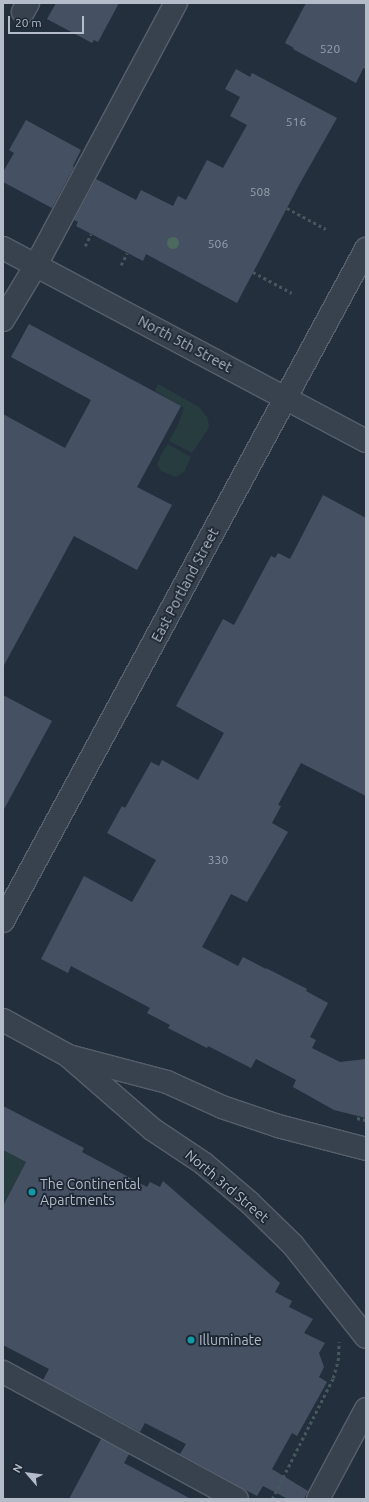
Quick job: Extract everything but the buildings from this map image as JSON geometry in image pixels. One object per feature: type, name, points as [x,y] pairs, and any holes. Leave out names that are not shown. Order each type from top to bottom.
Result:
[{"type":"street","points":[[3,320],[36,265],[176,3]]},
{"type":"street","name":"North 5th Street","points":[[3,248],[366,441]]},
{"type":"street","name":"East Portland Street","points":[[3,921],[366,249]]},
{"type":"street","name":"North 3rd Street","points":[[3,1020],[67,1055],[152,1129],[203,1163],[250,1203],[294,1245],[366,1337]]},
{"type":"street","name":"North 3rd Street","points":[[67,1055],[167,1082],[222,1107],[278,1126],[366,1149]]},
{"type":"street","points":[[3,1372],[237,1499]]},
{"type":"street","points":[[318,1499],[366,1409]]},
{"type":"path","points":[[288,208],[326,229]]},
{"type":"path","points":[[85,246],[92,234]]},
{"type":"path","points":[[121,265],[127,253]]},
{"type":"path","points":[[253,272],[292,293]]},
{"type":"path","points":[[357,1118],[366,1120]]},
{"type":"path","points":[[272,1499],[333,1378],[338,1361],[339,1341]]},
{"type":"green space","points":[[158,384],[199,407],[207,417],[209,425],[207,431],[192,453],[169,441],[177,427],[184,408],[155,391]]},
{"type":"green space","points":[[168,444],[191,457],[184,472],[176,477],[161,471],[157,464]]},
{"type":"green space","points":[[3,1150],[26,1162],[3,1206]]},
{"type":"place","name":"The Continental Apartments","points":[[32,1192]]},
{"type":"place","name":"Illuminate","points":[[191,1340]]}]
